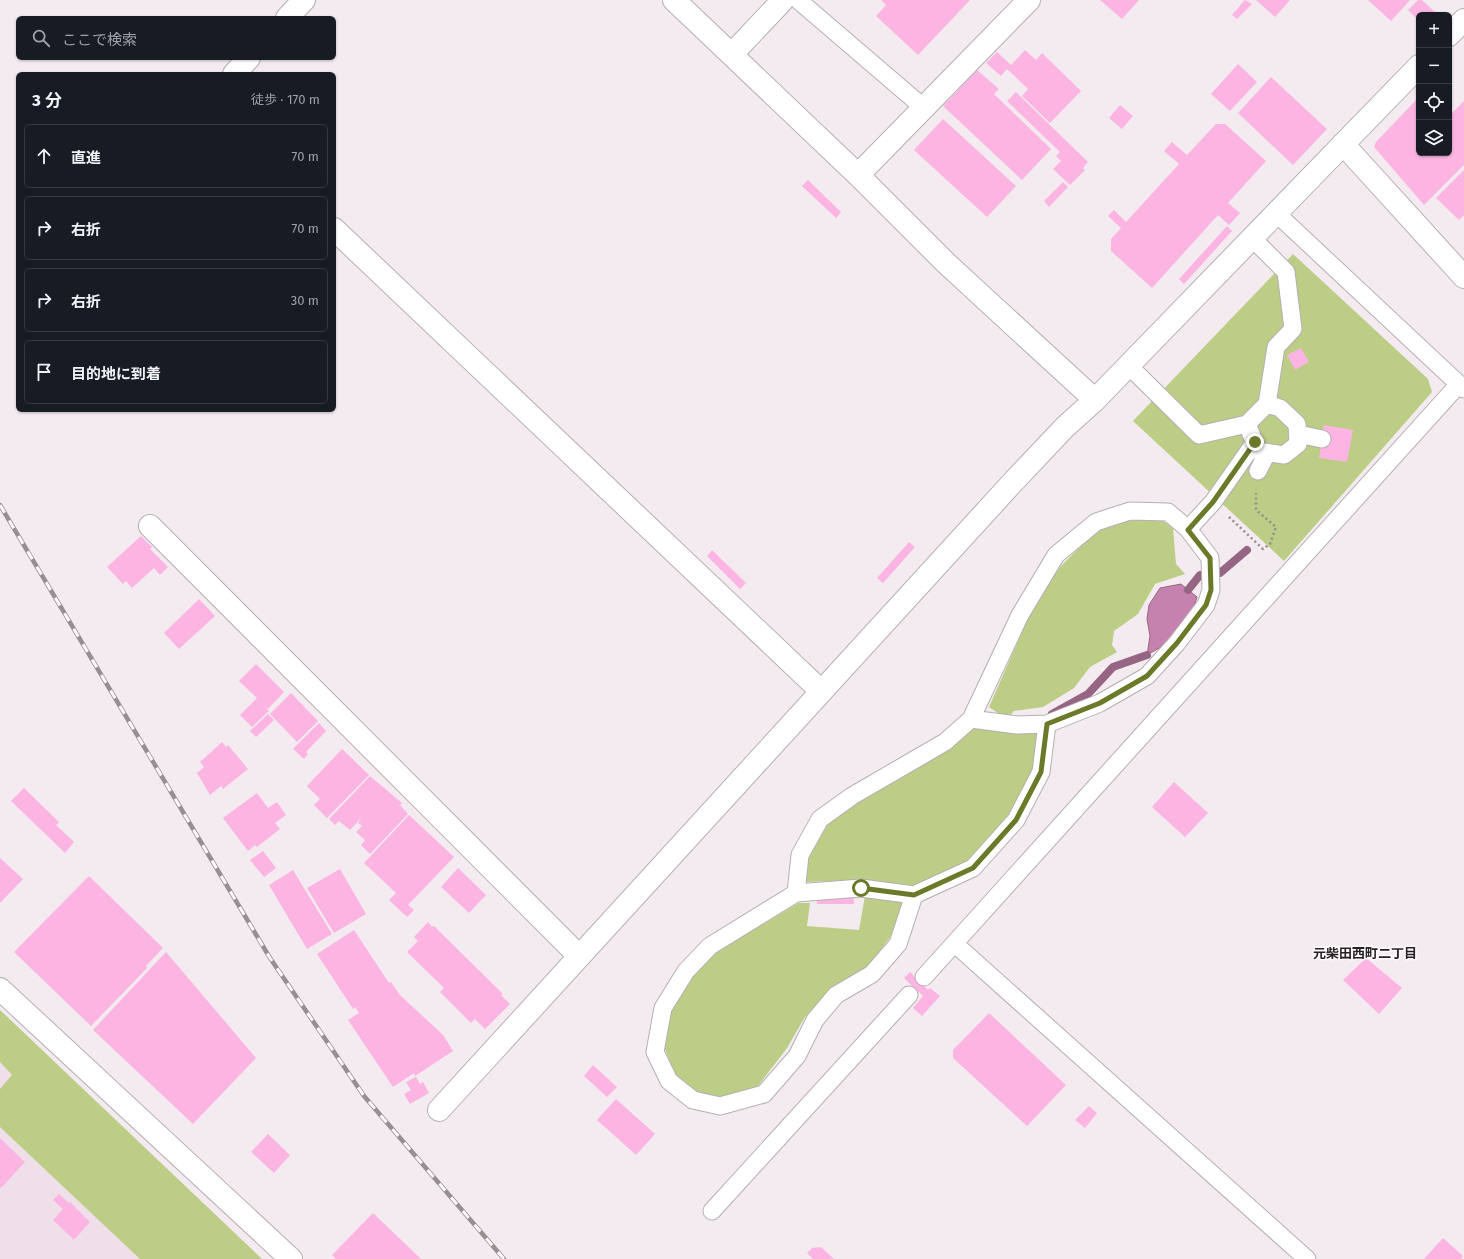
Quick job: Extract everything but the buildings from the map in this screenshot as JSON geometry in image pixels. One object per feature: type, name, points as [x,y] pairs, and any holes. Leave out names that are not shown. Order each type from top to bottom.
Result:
[{"type":"street","points":[[289,16],[304,0]]},
{"type":"street","points":[[674,0],[858,175],[946,262],[1095,400]]},
{"type":"street","points":[[732,54],[783,0]]},
{"type":"street","points":[[858,175],[1029,0]]},
{"type":"street","points":[[1452,32],[1464,20]]},
{"type":"street","points":[[236,72],[247,60]]},
{"type":"street","points":[[439,1110],[1054,438],[1095,400],[1416,69]]},
{"type":"street","points":[[1343,144],[1464,277]]},
{"type":"street","points":[[336,231],[821,691]]},
{"type":"street","points":[[150,526],[580,956]]},
{"type":"street","points":[[0,989],[291,1259]]},
{"type":"lane","points":[[798,0],[924,108]]},
{"type":"lane","points":[[924,977],[1461,387],[1276,213]]},
{"type":"lane","points":[[1128,365],[1199,434],[1247,424],[1267,404],[1276,347],[1293,329],[1286,272],[1252,238]]},
{"type":"lane","points":[[1261,448],[1284,456],[1298,444],[1297,424],[1280,408],[1267,404]]},
{"type":"lane","points":[[1247,424],[1261,448],[1258,471]]},
{"type":"lane","points":[[1298,434],[1322,439]]},
{"type":"lane","points":[[1188,530],[1261,448]]},
{"type":"lane","points":[[796,893],[800,855],[820,819],[852,796],[945,742],[971,719],[1020,615],[1056,555],[1096,522],[1130,511],[1168,512],[1188,530],[1210,558],[1211,590],[1206,605],[1177,643],[1147,676],[1100,703],[1047,724],[1017,725],[971,719]]},
{"type":"lane","points":[[914,895],[898,944],[872,974],[836,995],[815,1020],[797,1056],[764,1094],[720,1106],[693,1100],[669,1081],[655,1052],[664,1008],[686,971],[710,946],[796,893],[861,888],[914,895],[973,868],[1016,820],[1041,772],[1047,724]]},
{"type":"lane","points":[[955,944],[1307,1259]]},
{"type":"lane","points":[[712,1212],[909,995]]},
{"type":"path","points":[[1226,514],[1263,549],[1270,544],[1276,526],[1256,510],[1258,471]]},
{"type":"shaded area","points":[[1181,584],[1197,597],[1194,607],[1168,643],[1147,655],[1150,636],[1147,619],[1149,605],[1160,588]]},
{"type":"shaded area","points":[[0,1010],[262,1259],[0,1259]]},
{"type":"green space","points":[[1293,254],[1428,379],[1432,392],[1284,561],[1133,421]]},
{"type":"green space","points":[[1131,519],[1163,521],[1173,528],[1176,564],[1185,574],[1155,584],[1138,614],[1114,631],[1112,645],[1117,652],[1090,667],[1074,688],[1043,707],[1014,711],[1007,719],[989,707],[1030,614],[1060,567],[1097,530]]},
{"type":"green space","points":[[974,726],[1040,732],[1036,768],[1010,814],[968,860],[916,886],[862,880],[806,882],[807,858],[826,822],[861,798],[932,760]]},
{"type":"green space","points":[[865,896],[903,901],[891,936],[865,971],[832,991],[805,1017],[787,1048],[758,1086],[719,1099],[697,1093],[676,1076],[664,1047],[670,1011],[695,973],[717,952],[798,903],[810,903],[807,926],[859,930]]},
{"type":"green space","points":[[0,1010],[262,1259],[140,1259],[0,1127],[0,1089],[12,1075],[0,1062]]},
{"type":"waterway","points":[[1188,590],[1200,575],[1220,573],[1247,550]]},
{"type":"waterway","points":[[1052,714],[1088,694],[1113,667],[1147,655]]},
{"type":"railway","points":[[0,505],[270,958],[364,1096],[504,1259]]},
{"type":"district","name":"元柴田西町二丁目","points":[[1365,953]]},
{"type":"route","points":[[861,888],[914,895],[973,868],[1016,820],[1041,772],[1047,724],[1100,703],[1147,676],[1177,643],[1206,605],[1211,590],[1210,558],[1188,530],[1213,502],[1255,442]]}]
